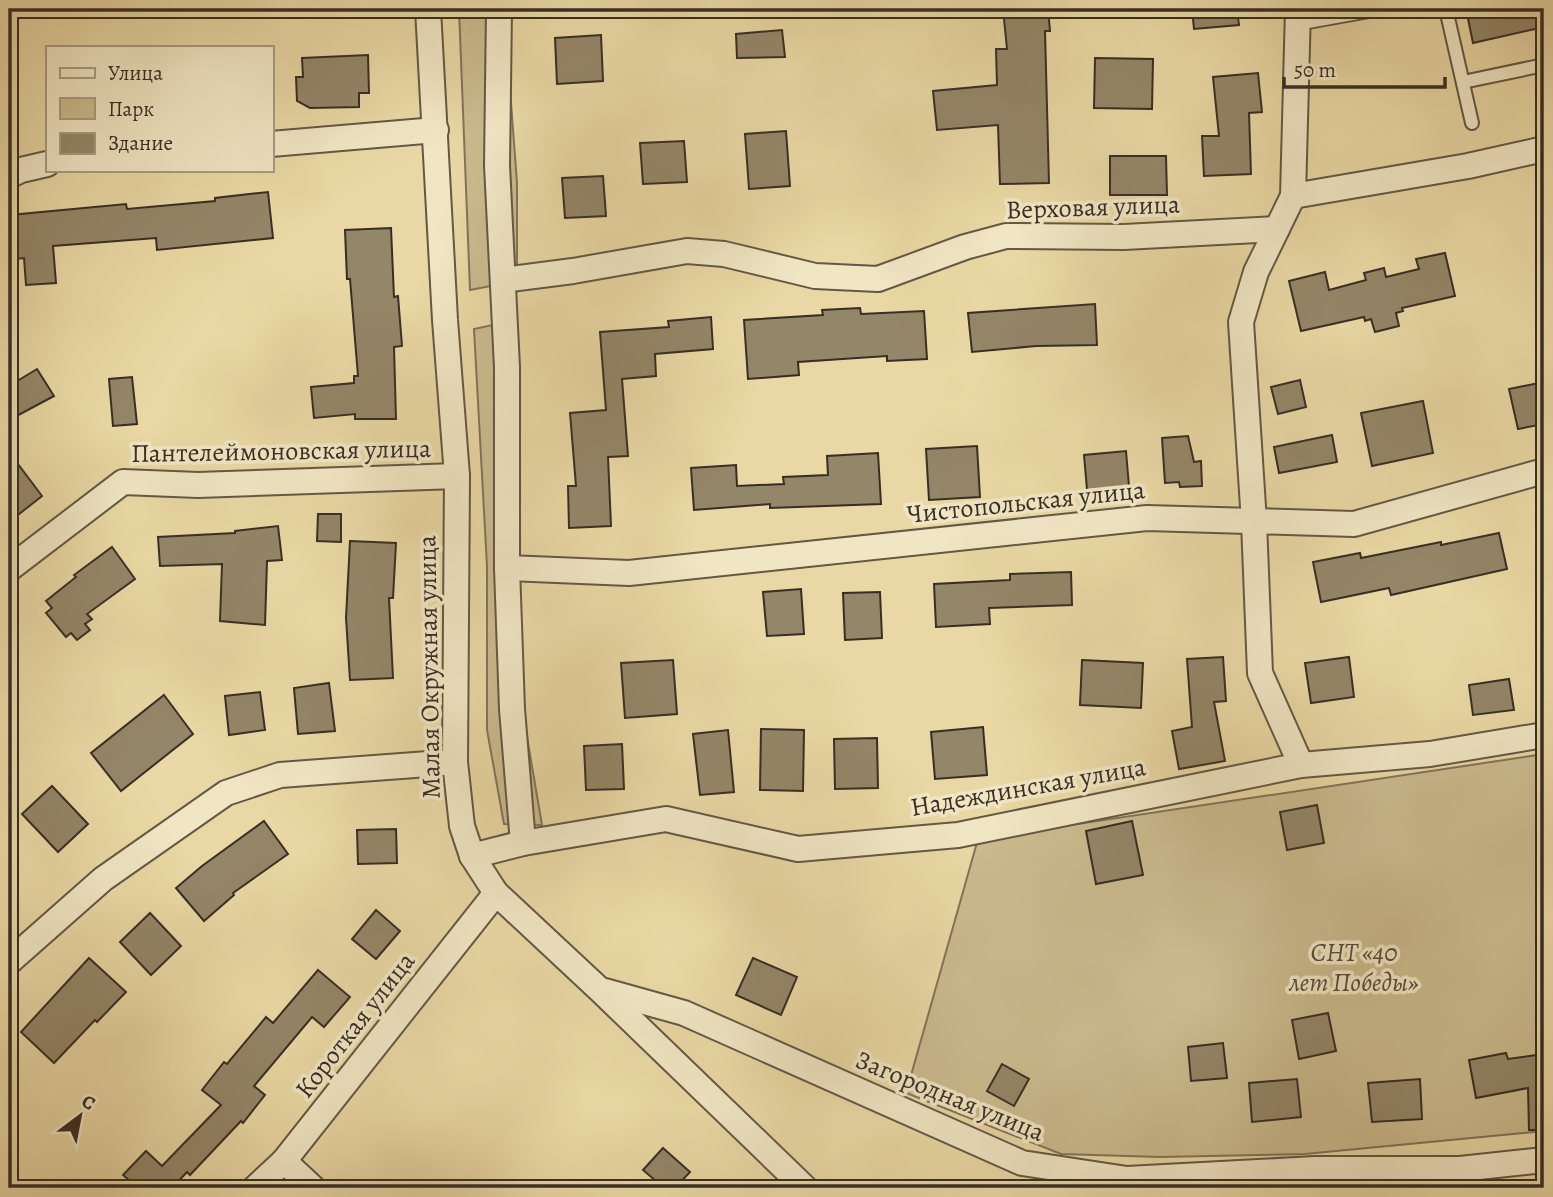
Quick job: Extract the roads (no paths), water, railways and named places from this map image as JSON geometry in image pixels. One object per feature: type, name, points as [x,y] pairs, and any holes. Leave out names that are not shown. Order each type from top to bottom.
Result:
[{"type":"street","name":"Малая Окружная улица","points":[[428,9],[445,320],[457,476],[455,762],[462,826],[472,856],[496,893],[805,1188]]},
{"type":"street","points":[[499,9],[497,165],[507,367],[507,568],[512,709],[523,843]]},
{"type":"street","points":[[1297,17],[1293,196],[1255,272],[1241,322],[1254,522],[1260,673],[1301,765]]},
{"type":"street","points":[[273,144],[436,130]]},
{"type":"street","points":[[1293,196],[1468,166],[1544,149]]},
{"type":"street","points":[[9,176],[46,164]]},
{"type":"street","name":"Верховая улица","points":[[503,280],[687,251],[724,254],[816,276],[878,279],[965,247],[1006,236],[1124,237],[1277,229]]},
{"type":"street","name":"Чистопольская улица","points":[[507,568],[629,573],[1147,518],[1354,524],[1544,471]]},
{"type":"street","name":"Пантелеймоновская улица","points":[[9,569],[123,482],[198,485],[457,476]]},
{"type":"street","name":"Надеждинская улица","points":[[472,856],[523,843],[666,819],[798,849],[958,835],[1301,765],[1430,754],[1544,735]]},
{"type":"street","points":[[9,962],[103,879],[226,793],[280,775],[455,762]]},
{"type":"street","name":"Короткая улица","points":[[255,1188],[284,1161],[496,893]]},
{"type":"street","name":"Загородная улица","points":[[600,990],[684,1013],[1022,1163],[1127,1179],[1315,1168],[1460,1169],[1544,1160]]},
{"type":"street","points":[[284,1161],[313,1188]]},
{"type":"lane","points":[[1297,17],[1380,9]]},
{"type":"lane","points":[[1446,9],[1472,122]]},
{"type":"lane","points":[[1463,82],[1544,65]]},
{"type":"lane","points":[[1315,1168],[1333,1188]]},
{"type":"park label","name":"СНТ «40 лет Победы»","points":[[1354,967]]}]
